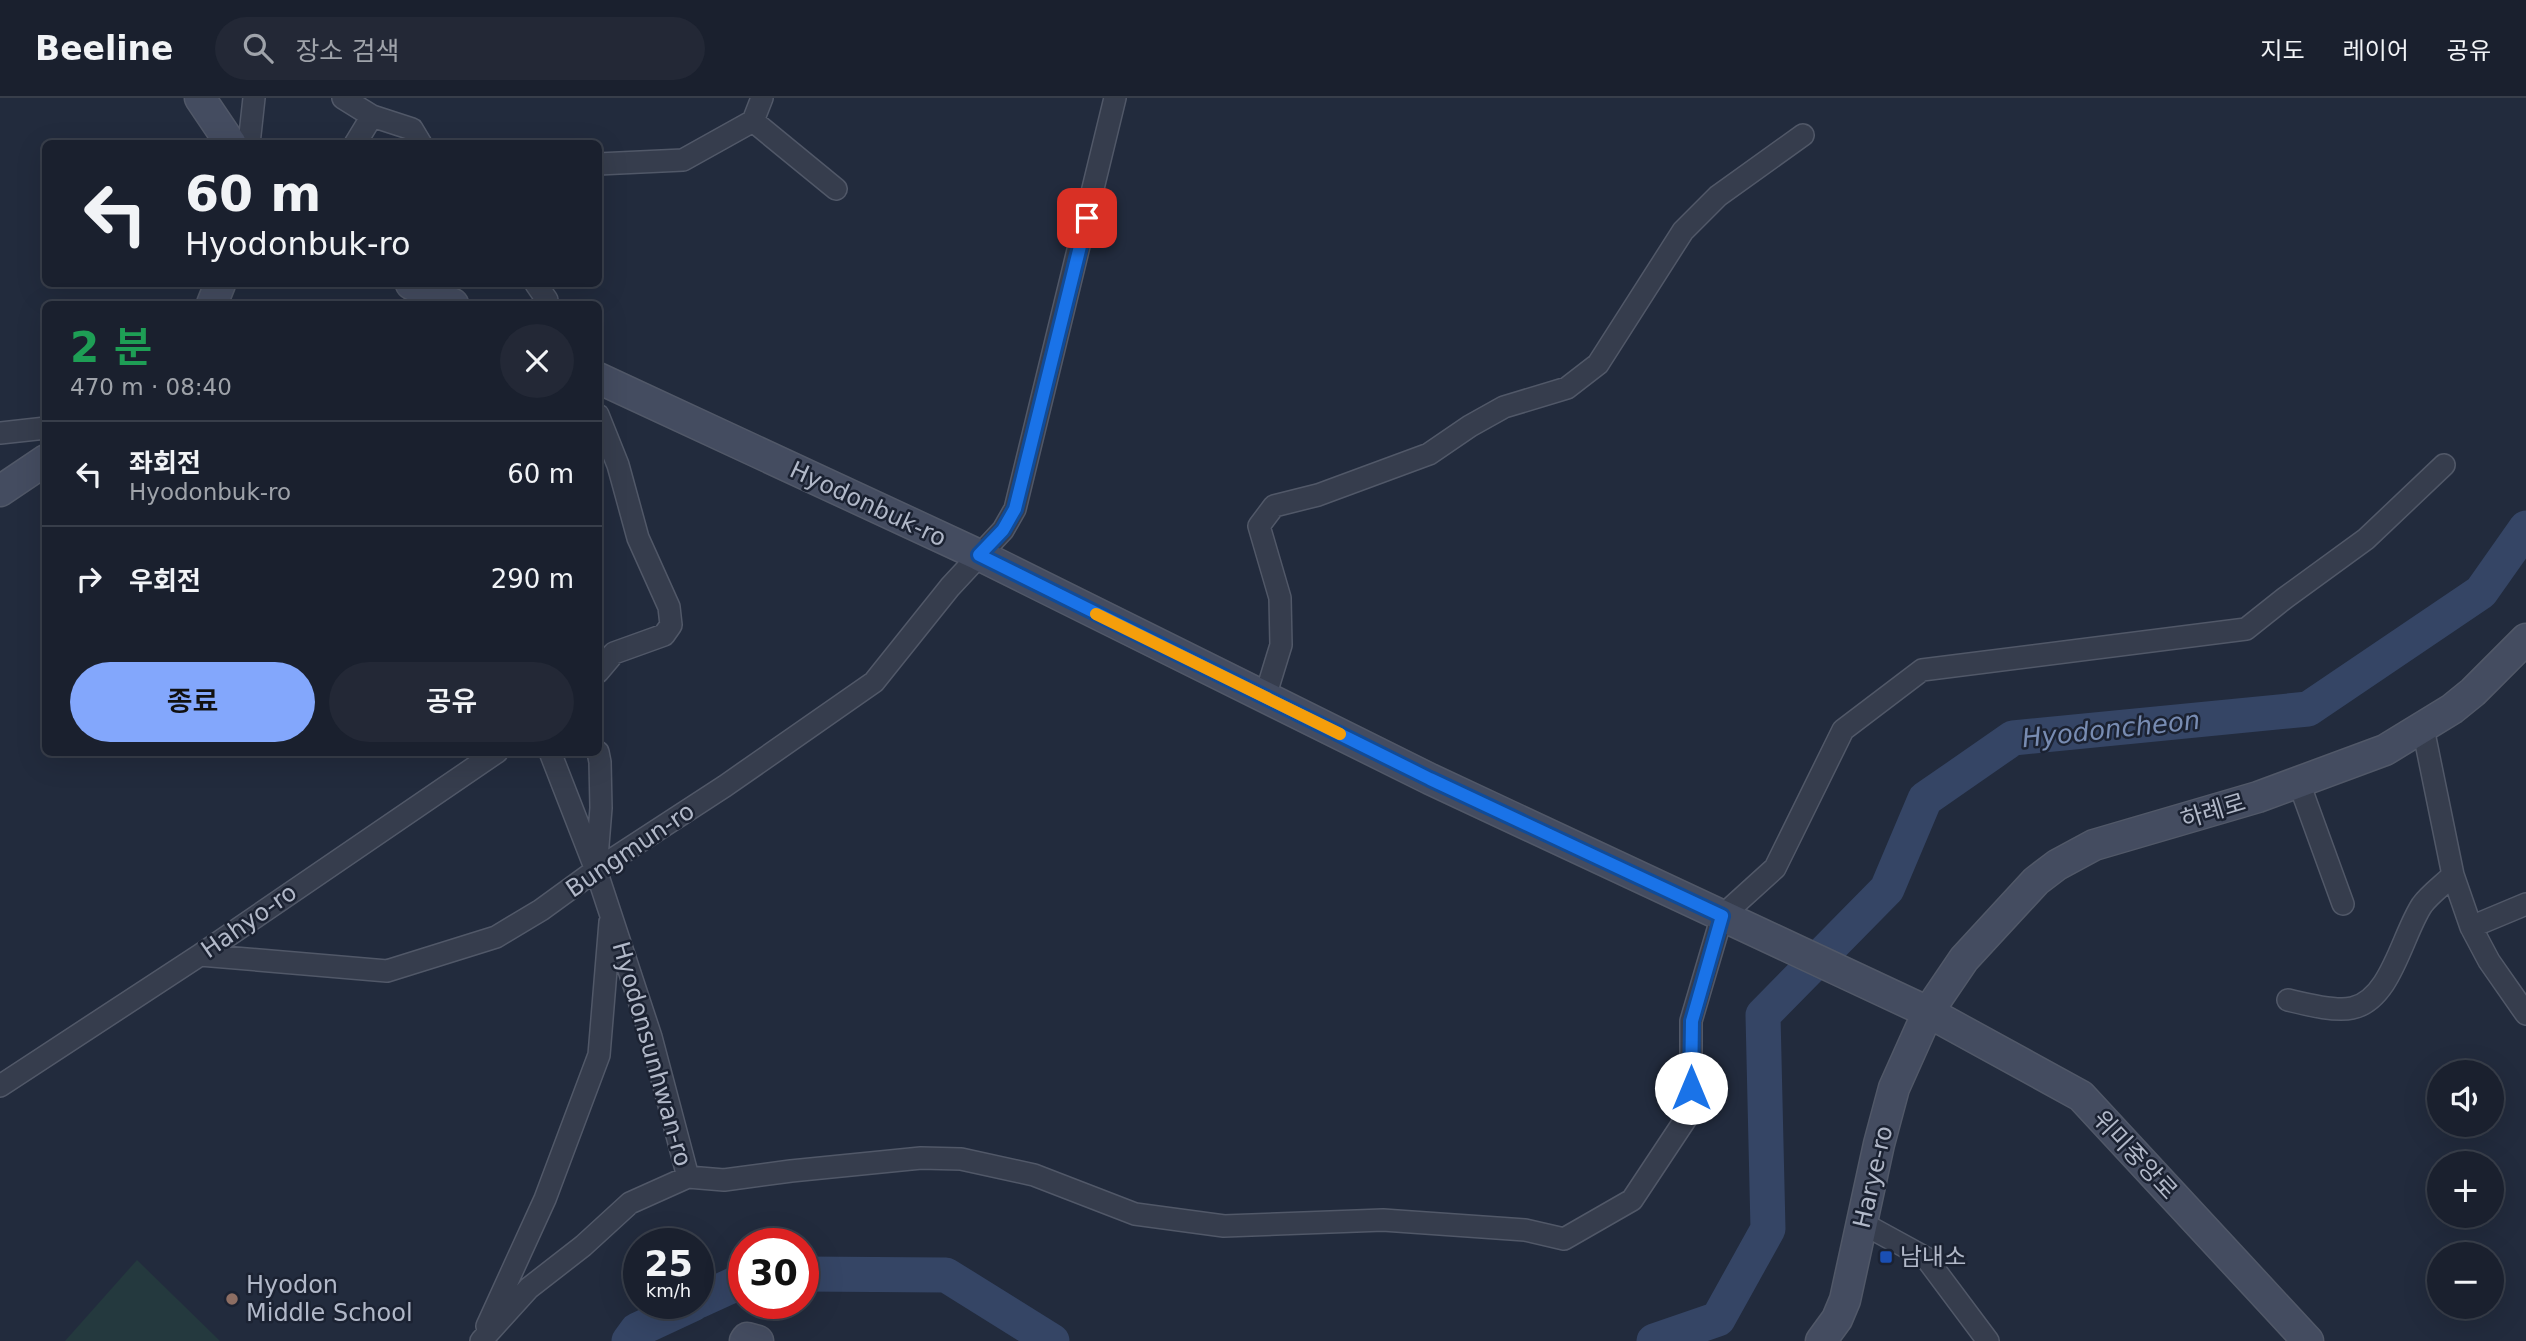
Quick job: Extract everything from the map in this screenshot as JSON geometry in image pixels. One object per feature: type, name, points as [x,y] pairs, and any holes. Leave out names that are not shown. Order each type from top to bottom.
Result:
[{"type":"street","points":[[200,98],[228,140]]},
{"type":"street","points":[[249,140],[254,98]]},
{"type":"street","points":[[343,98],[372,116],[412,129],[419,140]]},
{"type":"street","points":[[602,164],[682,160],[753,121],[762,98]]},
{"type":"street","name":"Bungmun-ro","points":[[201,955],[387,971],[496,937],[541,910],[596,870],[725,786],[874,682],[979,555],[1003,530],[1015,509],[1115,98]]},
{"type":"street","points":[[357,140],[372,116]]},
{"type":"street","points":[[753,121],[836,190]]},
{"type":"street","points":[[1265,697],[1281,645],[1280,598],[1259,526],[1275,506],[1318,495],[1429,454],[1504,407],[1567,388],[1598,364],[1684,231],[1718,196],[1803,135]]},
{"type":"street","points":[[417,287],[447,301]]},
{"type":"street","name":"Hyodonbuk-ro","points":[[602,387],[979,555],[1430,779],[1928,1012]]},
{"type":"street","points":[[602,425],[618,465],[638,538],[669,607],[671,625],[664,635],[614,653],[602,666]]},
{"type":"street","points":[[0,433],[42,428]]},
{"type":"street","points":[[0,491],[42,463]]},
{"type":"street","points":[[688,1177],[724,1180],[921,1158],[961,1159],[1034,1175],[1135,1214],[1224,1226],[1383,1220],[1525,1230],[1564,1239],[1632,1200],[1691,1111],[1692,1021],[1732,921],[1775,868],[1843,730],[1922,670],[2246,629],[2366,539],[2444,465]]},
{"type":"street","name":"하례로","points":[[1928,1012],[1964,959],[2028,888],[2057,865],[2094,845],[2258,797],[2385,750],[2423,728],[2473,692],[2526,639]]},
{"type":"street","points":[[2423,728],[2453,875],[2471,927],[2489,961],[2526,1014]]},
{"type":"street","name":"Hahyo-ro","points":[[0,1086],[201,955],[491,756]]},
{"type":"street","points":[[552,756],[596,870]]},
{"type":"street","name":"Hyodonsunhwan-ro","points":[[480,1341],[529,1288],[583,1246],[630,1203],[688,1177],[668,1095],[596,870],[601,808],[599,756]]},
{"type":"street","points":[[2299,783],[2343,904]]},
{"type":"street","points":[[2288,1000],[2351,1009],[2376,995],[2423,903],[2453,875]]},
{"type":"street","points":[[2471,927],[2526,904]]},
{"type":"street","points":[[480,1341],[545,1199],[599,1055],[610,913]]},
{"type":"street","name":"Harye-ro","points":[[1821,1341],[1836,1319],[1844,1300],[1894,1088],[1928,1012]]},
{"type":"street","name":"위미중앙로","points":[[1928,1012],[2081,1096],[2308,1341]]},
{"type":"street","points":[[1862,1223],[1926,1258],[1988,1341]]},
{"type":"street","points":[[745,1341],[747,1338],[758,1341]]},
{"type":"green space","points":[[137,1260],[220,1341],[65,1341]]},
{"type":"waterway","name":"Hyodoncheon","points":[[1654,1341],[1718,1319],[1768,1229],[1763,1015],[1887,889],[1925,799],[2013,738],[2308,709],[2481,592],[2526,528]]},
{"type":"waterway","name":"Hyodoncheon","points":[[819,1274],[946,1275],[1052,1341]]},
{"type":"waterway","name":"Hyodoncheon","points":[[714,1294],[728,1287]]},
{"type":"waterway","name":"Hyodoncheon","points":[[629,1341],[637,1330],[661,1319]]},
{"type":"slow traffic","points":[[1096,614],[1340,734]]},
{"type":"place","name":"남내소","points":[[1886,1257]]},
{"type":"place","name":"Hyodon Middle School","points":[[232,1299]]},
{"type":"route","points":[[1087,218],[1015,509],[1003,530],[979,555],[1430,779],[1722,916],[1692,1021],[1691,1088]]}]
